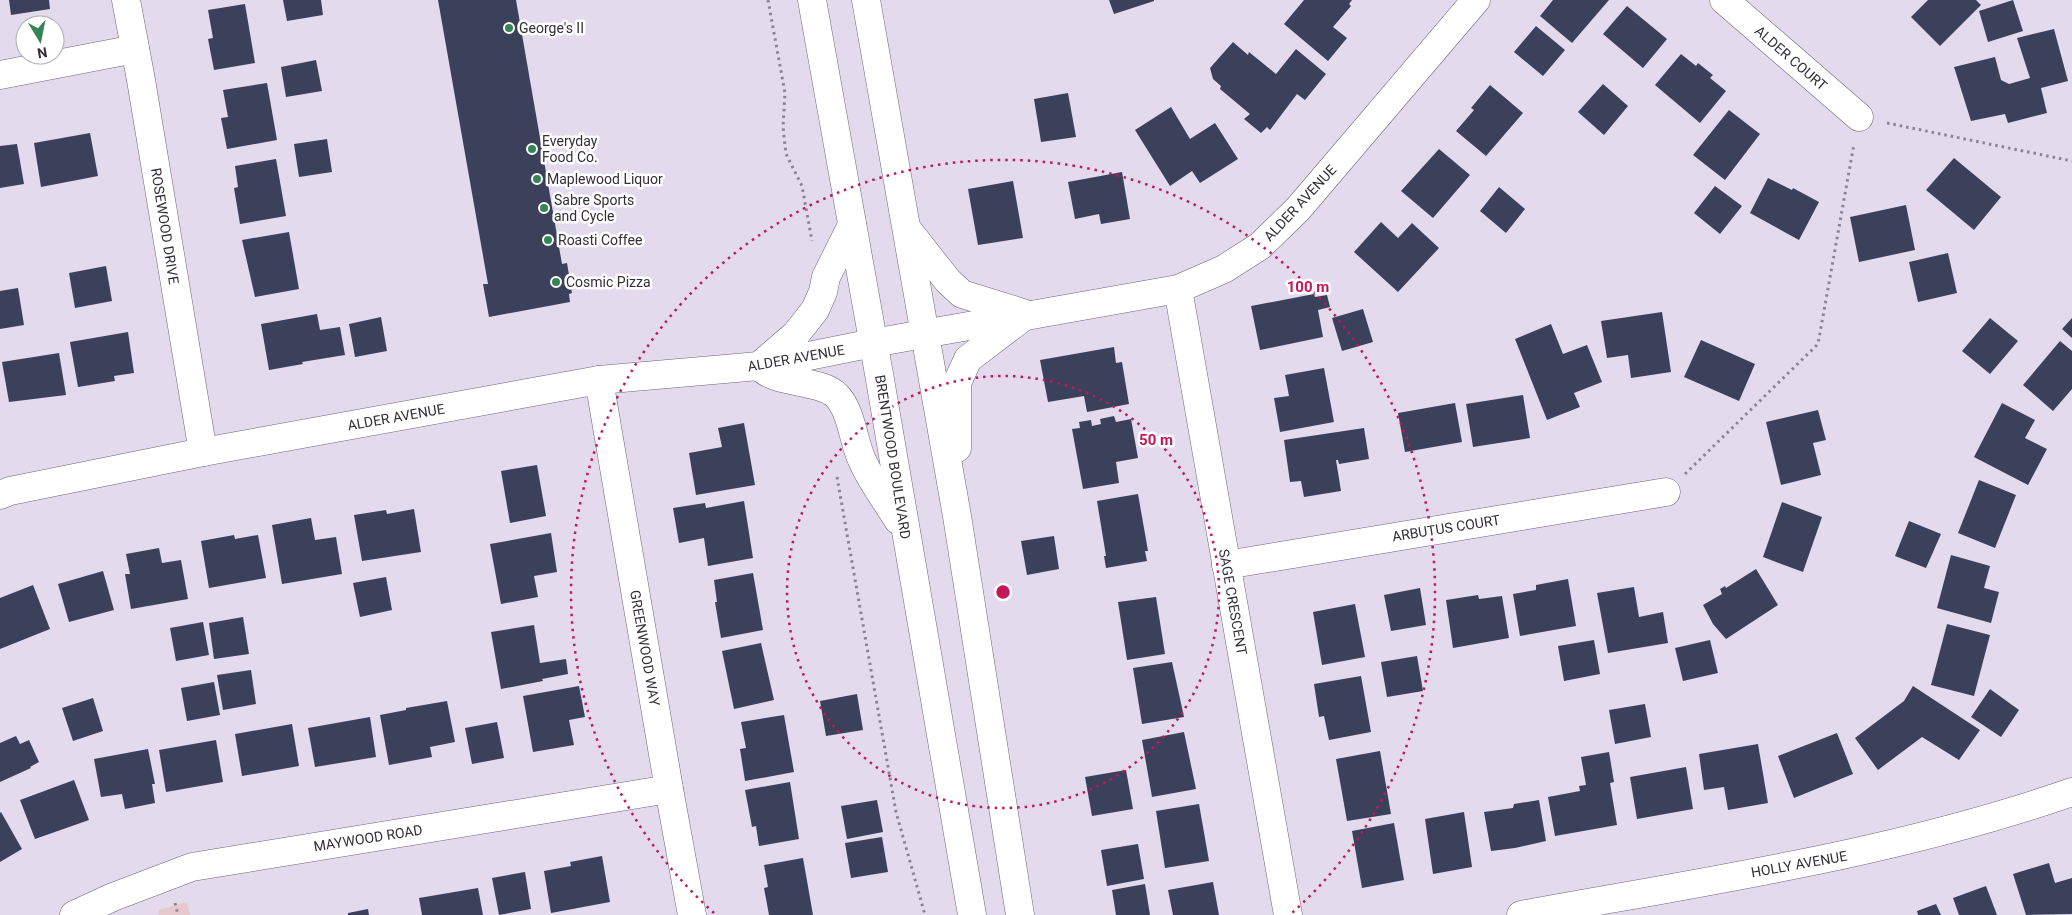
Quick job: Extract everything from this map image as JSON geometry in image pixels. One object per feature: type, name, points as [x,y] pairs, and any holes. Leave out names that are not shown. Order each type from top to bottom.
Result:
[{"type":"street","name":"ROSEWOOD DRIVE","points":[[126,0],[203,452]]},
{"type":"street","name":"BRENTWOOD BOULEVARD","points":[[812,0],[972,915]]},
{"type":"street","points":[[866,0],[957,516],[1020,915]]},
{"type":"street","name":"ALDER AVENUE","points":[[0,496],[10,491],[203,452],[600,380],[759,366],[925,332],[948,330],[1027,314],[1178,289],[1224,269],[1260,246],[1298,209],[1476,0]]},
{"type":"street","name":"ALDER COURT","points":[[1724,0],[1859,117]]},
{"type":"street","points":[[0,75],[135,49]]},
{"type":"street","points":[[852,225],[826,277],[823,292],[815,310],[796,334],[759,366],[766,374],[821,388],[837,395],[849,418],[862,460],[905,532]]},
{"type":"street","points":[[906,227],[948,281],[962,294],[1027,314]]},
{"type":"street","name":"SAGE CRESCENT","points":[[1178,289],[1288,915]]},
{"type":"street","points":[[957,516],[957,383],[968,360],[1027,314]]},
{"type":"street","name":"GREENWOOD WAY","points":[[600,380],[692,915]]},
{"type":"street","name":"ARBUTUS COURT","points":[[1226,565],[1666,492]]},
{"type":"street","name":"MAYWOOD ROAD","points":[[74,915],[113,897],[192,867],[669,789]]},
{"type":"street","name":"HOLLY AVENUE","points":[[1521,915],[1854,854],[2014,812],[2072,792]]},
{"type":"path","points":[[768,0],[785,92],[783,127],[786,154],[802,186],[812,244]]},
{"type":"path","points":[[1666,492],[1818,344],[1859,117],[2072,161]]},
{"type":"path","points":[[836,472],[896,812],[925,915]]},
{"type":"shaded area","points":[[187,902],[190,915],[159,915],[158,910]]},
{"type":"building","points":[[9,0],[49,0],[50,9],[11,15]]},
{"type":"building","points":[[283,0],[321,0],[323,15],[287,21]]},
{"type":"building","points":[[438,0],[516,0],[562,264],[567,263],[572,293],[569,294],[570,302],[489,317],[483,284],[488,284]]},
{"type":"building","points":[[1109,0],[1154,0],[1154,1],[1114,14]]},
{"type":"building","points":[[1304,0],[1352,0],[1349,4],[1351,6],[1333,27],[1347,38],[1328,61],[1284,24]]},
{"type":"building","points":[[1553,0],[1609,0],[1572,43],[1540,16]]},
{"type":"building","points":[[1928,0],[1976,0],[1981,5],[1940,46],[1911,17]]},
{"type":"building","points":[[2013,0],[2023,31],[1988,42],[1979,11]]},
{"type":"building","points":[[245,4],[255,63],[214,70],[208,39],[213,38],[208,10]]},
{"type":"building","points":[[1627,6],[1667,39],[1643,68],[1603,34]]},
{"type":"building","points":[[1536,26],[1565,50],[1543,76],[1514,52]]},
{"type":"building","points":[[2054,29],[2068,81],[2041,88],[2047,113],[2008,123],[2005,114],[1971,121],[1954,67],[1995,57],[2001,80],[2009,84],[2030,78],[2017,38]]},
{"type":"building","points":[[1233,42],[1248,55],[1249,52],[1276,74],[1296,49],[1326,74],[1305,100],[1297,94],[1270,130],[1267,127],[1261,133],[1244,119],[1250,114],[1220,89],[1221,86],[1213,79],[1210,68]]},
{"type":"building","points":[[1681,54],[1696,66],[1698,63],[1713,75],[1710,78],[1726,91],[1700,123],[1655,85]]},
{"type":"building","points":[[316,60],[322,91],[286,97],[281,67]]},
{"type":"building","points":[[267,83],[277,140],[227,149],[221,118],[228,117],[223,90]]},
{"type":"building","points":[[1603,84],[1628,106],[1604,135],[1578,112]]},
{"type":"building","points":[[1490,85],[1523,113],[1486,156],[1456,131],[1474,110],[1471,108]]},
{"type":"building","points":[[1068,93],[1076,137],[1041,142],[1034,99]]},
{"type":"building","points":[[1171,107],[1190,139],[1215,123],[1238,159],[1200,183],[1192,171],[1170,186],[1135,130]]},
{"type":"building","points":[[1729,110],[1760,134],[1725,180],[1693,155]]},
{"type":"building","points":[[90,133],[98,176],[41,187],[34,143]]},
{"type":"building","points":[[327,139],[332,172],[299,177],[294,144]]},
{"type":"building","points":[[17,144],[24,184],[0,188],[0,146]]},
{"type":"building","points":[[1439,149],[1470,175],[1433,218],[1401,191]]},
{"type":"building","points":[[1954,158],[2001,197],[1974,230],[1926,190]]},
{"type":"building","points":[[276,159],[286,216],[240,224],[234,188],[238,187],[235,166]]},
{"type":"building","points":[[1122,172],[1130,219],[1101,224],[1099,214],[1075,219],[1068,182]]},
{"type":"building","points":[[1768,178],[1792,190],[1793,188],[1819,202],[1799,240],[1750,213]]},
{"type":"building","points":[[1013,181],[1023,238],[978,245],[968,189]]},
{"type":"building","points":[[1715,186],[1742,206],[1720,234],[1694,213]]},
{"type":"building","points":[[1499,187],[1525,209],[1506,233],[1480,211]]},
{"type":"building","points":[[1906,205],[1915,250],[1859,262],[1850,217]]},
{"type":"building","points":[[1381,222],[1398,238],[1412,223],[1439,248],[1398,292],[1354,252]]},
{"type":"building","points":[[289,232],[299,289],[255,297],[242,240]]},
{"type":"building","points":[[1948,253],[1957,293],[1918,302],[1909,262]]},
{"type":"building","points":[[106,266],[112,301],[75,308],[69,273]]},
{"type":"building","points":[[18,288],[24,325],[0,329],[0,291]]},
{"type":"building","points":[[1314,294],[1315,297],[1327,295],[1330,307],[1318,310],[1323,337],[1260,350],[1251,306]]},
{"type":"building","points":[[1363,309],[1373,342],[1342,351],[1332,318]]},
{"type":"building","points":[[1662,312],[1671,372],[1631,378],[1628,355],[1607,358],[1601,321]]},
{"type":"building","points":[[317,314],[320,330],[340,327],[345,355],[269,370],[261,324]]},
{"type":"building","points":[[381,317],[387,351],[355,357],[349,324]]},
{"type":"building","points":[[1990,318],[2018,341],[1990,374],[1962,351]]},
{"type":"building","points":[[2072,318],[2072,338],[2062,329]]},
{"type":"building","points":[[1551,324],[1563,354],[1587,345],[1602,382],[1574,393],[1580,407],[1547,420],[1515,339]]},
{"type":"building","points":[[128,332],[134,373],[114,376],[115,381],[78,387],[70,342]]},
{"type":"building","points":[[1701,340],[1755,364],[1739,401],[1684,377]]},
{"type":"building","points":[[2060,341],[2072,351],[2072,389],[2053,411],[2023,385]]},
{"type":"building","points":[[1114,347],[1116,363],[1122,362],[1129,404],[1087,412],[1084,396],[1048,402],[1040,360]]},
{"type":"building","points":[[59,353],[66,395],[9,402],[2,362]]},
{"type":"building","points":[[1324,368],[1334,422],[1280,432],[1274,398],[1289,396],[1285,375]]},
{"type":"building","points":[[1523,395],[1530,438],[1473,447],[1466,404]]},
{"type":"building","points":[[1455,403],[1462,442],[1405,452],[1398,413]]},
{"type":"building","points":[[2002,403],[2035,420],[2025,438],[2047,449],[2028,485],[1974,457]]},
{"type":"building","points":[[1818,410],[1826,440],[1813,443],[1821,475],[1781,485],[1766,422]]},
{"type":"building","points":[[1114,416],[1116,422],[1131,419],[1138,458],[1116,462],[1119,483],[1083,489],[1072,429],[1080,428],[1079,422],[1091,420],[1092,426],[1101,424],[1100,419]]},
{"type":"building","points":[[744,423],[755,485],[696,495],[689,453],[722,447],[718,428]]},
{"type":"building","points":[[1364,428],[1369,459],[1339,464],[1338,460],[1336,460],[1341,491],[1304,497],[1301,481],[1290,482],[1284,440]]},
{"type":"building","points":[[537,465],[546,516],[510,523],[501,471]]},
{"type":"building","points":[[1979,480],[2016,495],[1995,548],[1958,533]]},
{"type":"building","points":[[1138,494],[1148,551],[1145,551],[1147,561],[1106,568],[1104,556],[1106,556],[1097,501]]},
{"type":"building","points":[[744,501],[753,558],[708,566],[704,538],[679,543],[673,508],[705,503],[706,508]]},
{"type":"building","points":[[1782,502],[1822,517],[1803,572],[1763,557]]},
{"type":"building","points":[[414,509],[421,552],[362,561],[354,515],[386,510],[387,514]]},
{"type":"building","points":[[311,518],[315,540],[336,537],[342,574],[282,584],[272,525]]},
{"type":"building","points":[[1909,521],[1941,534],[1926,568],[1895,556]]},
{"type":"building","points":[[551,533],[557,572],[534,576],[538,597],[501,604],[490,544]]},
{"type":"building","points":[[234,535],[235,539],[258,535],[266,578],[209,588],[201,541]]},
{"type":"building","points":[[1054,536],[1059,569],[1027,575],[1021,541]]},
{"type":"building","points":[[159,548],[162,563],[181,560],[188,599],[131,609],[125,574],[130,574],[126,554]]},
{"type":"building","points":[[1951,555],[1990,566],[1984,588],[1999,592],[1991,623],[1937,608]]},
{"type":"building","points":[[1756,569],[1778,605],[1726,639],[1713,624],[1703,605],[1722,594],[1720,589],[1725,586],[1726,588]]},
{"type":"building","points":[[103,571],[114,610],[69,622],[58,584]]},
{"type":"building","points":[[753,573],[763,630],[721,638],[715,602],[717,602],[714,580]]},
{"type":"building","points":[[386,577],[392,610],[360,617],[353,583]]},
{"type":"building","points":[[1568,579],[1576,626],[1520,636],[1513,594],[1536,590],[1536,585]]},
{"type":"building","points":[[33,585],[50,629],[0,649],[0,598]]},
{"type":"building","points":[[1634,587],[1639,617],[1663,612],[1668,643],[1608,653],[1597,593]]},
{"type":"building","points":[[1420,588],[1426,625],[1391,631],[1384,595]]},
{"type":"building","points":[[1478,595],[1479,599],[1502,596],[1509,638],[1453,648],[1446,600]]},
{"type":"building","points":[[1156,597],[1165,654],[1127,660],[1118,602]]},
{"type":"building","points":[[1355,604],[1365,657],[1322,665],[1313,612]]},
{"type":"building","points":[[243,617],[249,654],[214,659],[209,623]]},
{"type":"building","points":[[203,622],[209,655],[176,661],[170,628]]},
{"type":"building","points":[[1947,624],[1990,635],[1974,696],[1931,685]]},
{"type":"building","points":[[534,625],[540,663],[566,659],[568,674],[501,689],[491,632]]},
{"type":"building","points":[[1594,640],[1600,674],[1564,681],[1558,646]]},
{"type":"building","points":[[1710,640],[1718,673],[1683,681],[1675,648]]},
{"type":"building","points":[[761,643],[774,700],[734,709],[722,651]]},
{"type":"building","points":[[1417,656],[1423,691],[1387,697],[1381,662]]},
{"type":"building","points":[[1172,662],[1184,717],[1142,724],[1133,668]]},
{"type":"building","points":[[251,670],[256,704],[223,710],[217,675]]},
{"type":"building","points":[[1361,676],[1371,732],[1329,740],[1324,716],[1319,717],[1314,684]]},
{"type":"building","points":[[214,682],[220,715],[187,721],[181,688]]},
{"type":"building","points":[[579,686],[585,717],[569,720],[574,745],[533,752],[523,696]]},
{"type":"building","points":[[1913,686],[1980,730],[1959,760],[1922,737],[1878,770],[1855,738],[1904,701]]},
{"type":"building","points":[[1990,689],[2019,710],[2001,737],[1971,717]]},
{"type":"building","points":[[857,694],[863,730],[826,736],[820,701]]},
{"type":"building","points":[[93,698],[103,731],[73,741],[62,708]]},
{"type":"building","points":[[447,701],[455,742],[430,747],[432,757],[389,765],[380,715],[406,710],[406,708]]},
{"type":"building","points":[[1645,704],[1651,737],[1615,744],[1609,710]]},
{"type":"building","points":[[784,715],[794,772],[745,781],[740,749],[746,748],[741,722]]},
{"type":"building","points":[[370,717],[376,757],[315,767],[308,728]]},
{"type":"building","points":[[497,722],[504,758],[472,764],[465,728]]},
{"type":"building","points":[[292,724],[299,766],[242,776],[235,734]]},
{"type":"building","points":[[1184,732],[1196,789],[1152,797],[1142,740]]},
{"type":"building","points":[[1837,733],[1853,774],[1794,798],[1778,756]]},
{"type":"building","points":[[16,736],[20,744],[29,740],[39,762],[31,768],[0,782],[0,743]]},
{"type":"building","points":[[216,740],[223,782],[166,792],[159,750]]},
{"type":"building","points":[[1758,744],[1768,803],[1728,810],[1724,787],[1704,790],[1699,754]]},
{"type":"building","points":[[148,749],[155,784],[152,784],[155,803],[125,809],[122,794],[101,797],[94,759]]},
{"type":"building","points":[[1380,751],[1391,814],[1347,821],[1336,759]]},
{"type":"building","points":[[1609,752],[1614,782],[1610,783],[1617,825],[1555,836],[1548,797],[1580,791],[1579,786],[1586,785],[1581,757]]},
{"type":"building","points":[[1686,767],[1693,809],[1637,819],[1630,777]]},
{"type":"building","points":[[1126,770],[1133,809],[1092,816],[1085,777]]},
{"type":"building","points":[[74,780],[89,820],[35,839],[20,800]]},
{"type":"building","points":[[790,782],[799,839],[759,846],[756,826],[752,827],[745,790]]},
{"type":"building","points":[[877,800],[883,832],[847,839],[841,806]]},
{"type":"building","points":[[1539,800],[1546,841],[1491,851],[1484,812],[1513,808],[1514,804]]},
{"type":"building","points":[[1199,804],[1209,861],[1165,868],[1156,811]]},
{"type":"building","points":[[1464,812],[1472,867],[1433,874],[1425,819]]},
{"type":"building","points":[[0,813],[22,849],[0,862]]},
{"type":"building","points":[[1394,823],[1404,880],[1362,888],[1352,831]]},
{"type":"building","points":[[882,837],[888,872],[851,878],[845,843]]},
{"type":"building","points":[[1138,844],[1144,879],[1107,886],[1101,850]]},
{"type":"building","points":[[602,856],[610,902],[551,913],[544,871],[571,866],[570,862]]},
{"type":"building","points":[[803,858],[813,915],[769,915],[764,888],[768,887],[764,865]]},
{"type":"building","points":[[2049,863],[2055,883],[2072,878],[2072,914],[2026,915],[2013,874]]},
{"type":"building","points":[[525,872],[531,909],[499,915],[492,878]]},
{"type":"building","points":[[1213,882],[1219,915],[1173,915],[1168,890]]},
{"type":"building","points":[[1145,884],[1150,915],[1116,915],[1112,890]]},
{"type":"building","points":[[1986,886],[1997,915],[1959,915],[1953,898]]},
{"type":"building","points":[[478,888],[483,915],[422,915],[419,898]]},
{"type":"building","points":[[1936,904],[1941,915],[1918,915],[1917,911]]},
{"type":"building","points":[[368,909],[369,915],[348,915],[348,913]]},
{"type":"place","name":"George's II","points":[[509,28]]},
{"type":"place","name":"Everyday Food Co.","points":[[532,149]]},
{"type":"place","name":"Maplewood Liquor","points":[[537,179]]},
{"type":"place","name":"Sabre Sports and Cycle","points":[[544,208]]},
{"type":"place","name":"Roasti Coffee","points":[[548,240]]},
{"type":"place","name":"Cosmic Pizza","points":[[556,282]]}]
